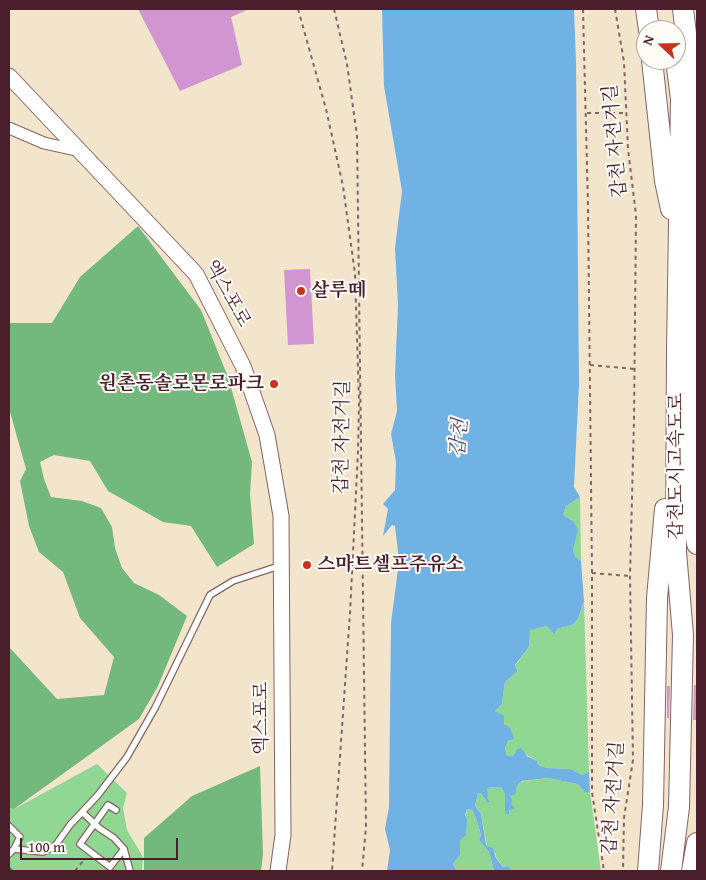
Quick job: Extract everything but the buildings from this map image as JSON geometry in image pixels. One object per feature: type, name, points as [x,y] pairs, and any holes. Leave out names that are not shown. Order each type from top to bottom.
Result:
[{"type":"highway","name":"갑천도시고속도로","points":[[671,871],[679,807],[683,635],[676,552],[677,350],[691,256],[694,99],[684,9]]},
{"type":"highway","points":[[653,70],[666,181],[691,256]]},
{"type":"highway","name":"갑천도시고속도로","points":[[677,70],[681,99],[691,256],[696,439],[694,524],[697,544]]},
{"type":"highway","points":[[648,871],[653,805],[657,598],[677,350]]},
{"type":"highway","points":[[692,871],[697,843]]},
{"type":"main road","name":"엑스포로","points":[[9,76],[196,274],[243,366],[267,435],[281,516],[283,835],[278,871]]},
{"type":"street","points":[[9,128],[44,143],[80,151]]},
{"type":"lane","points":[[14,849],[44,852],[55,846],[127,757],[155,708],[210,595],[233,581],[282,565]]},
{"type":"lane","points":[[116,810],[108,805],[80,844],[110,867],[124,849]]},
{"type":"lane","points":[[82,812],[114,838],[124,849],[130,871]]},
{"type":"lane","points":[[9,826],[20,837],[9,854]]},
{"type":"path","name":"갑천 자전거길","points":[[298,9],[326,109],[343,186],[355,274],[359,401],[358,452],[349,622],[332,871]]},
{"type":"path","points":[[334,9],[347,64],[357,136],[366,827],[362,871]]},
{"type":"path","points":[[583,9],[590,365],[592,792],[604,871]]},
{"type":"path","name":"갑천 자전거길","points":[[615,9],[624,62],[628,149],[636,215],[635,369],[630,576],[633,760],[624,818],[623,871]]},
{"type":"path","points":[[586,113],[627,113]]},
{"type":"path","points":[[590,365],[635,369]]},
{"type":"path","points":[[592,573],[630,576]]},
{"type":"path","points":[[75,871],[83,861]]},
{"type":"path","points":[[9,868],[13,871]]},
{"type":"green space","points":[[138,226],[201,310],[228,377],[252,462],[250,494],[254,544],[217,567],[191,526],[163,522],[108,491],[90,461],[54,455],[40,462],[51,497],[82,501],[101,508],[112,527],[115,548],[122,568],[134,583],[159,595],[187,616],[158,686],[139,719],[14,809],[9,808],[9,647],[57,699],[104,695],[114,657],[80,618],[63,572],[39,552],[29,526],[20,481],[26,469],[9,408],[9,323],[52,323],[80,277]]},
{"type":"green space","points":[[580,497],[581,561],[575,556],[573,549],[573,521],[563,515],[566,506]]},
{"type":"green space","points":[[584,601],[589,772],[582,775],[571,769],[547,768],[538,765],[537,761],[517,749],[513,756],[507,756],[505,748],[508,741],[513,739],[499,714],[495,711],[502,704],[505,682],[518,671],[515,666],[529,647],[530,630],[547,626],[557,629],[572,625],[578,619]]},
{"type":"green space","points":[[97,764],[127,793],[123,808],[127,830],[143,857],[142,871],[9,871],[9,808],[14,809]]},
{"type":"green space","points":[[260,766],[263,854],[261,871],[144,871],[144,838],[192,796]]},
{"type":"green space","points":[[548,778],[577,784],[584,791],[590,792],[601,871],[512,871],[508,866],[503,867],[496,854],[487,846],[481,814],[475,806],[478,793],[481,792],[484,795],[485,800],[487,798],[487,789],[490,787],[501,787],[505,792],[509,814],[509,810],[513,806],[510,796],[519,782]]},
{"type":"green space","points":[[467,809],[472,810],[476,818],[481,835],[479,840],[489,852],[494,871],[457,871],[453,864],[460,855],[460,840]]},
{"type":"water","name":"갑천","points":[[382,9],[574,9],[579,384],[574,487],[580,497],[566,506],[563,515],[573,521],[578,529],[573,549],[575,556],[581,561],[584,601],[578,619],[572,625],[557,629],[554,634],[547,626],[530,630],[529,647],[515,665],[518,671],[505,682],[502,704],[495,711],[504,716],[504,724],[510,728],[514,739],[508,741],[505,748],[507,756],[513,756],[517,749],[521,748],[527,756],[537,761],[538,765],[547,768],[571,769],[582,775],[589,772],[590,792],[585,792],[577,784],[548,778],[522,781],[516,788],[516,794],[510,796],[511,803],[515,808],[509,810],[509,814],[506,814],[505,793],[501,787],[490,787],[487,789],[487,798],[490,802],[487,802],[481,793],[478,793],[475,806],[481,814],[486,844],[493,848],[496,858],[503,867],[508,866],[512,871],[494,871],[489,852],[479,840],[481,835],[476,818],[472,810],[467,809],[465,815],[467,820],[466,835],[460,840],[460,855],[453,864],[457,871],[387,871],[390,850],[385,829],[389,807],[391,623],[399,561],[395,526],[392,525],[383,536],[388,509],[383,504],[395,490],[396,462],[391,434],[397,411],[395,375],[398,305],[395,248],[402,191],[384,86]]},
{"type":"place","name":"살루떼","points":[[301,291]]},
{"type":"place","name":"원촌동솔로몬로파크","points":[[274,384]]},
{"type":"place","name":"스마트셀프주유소","points":[[307,565]]}]
